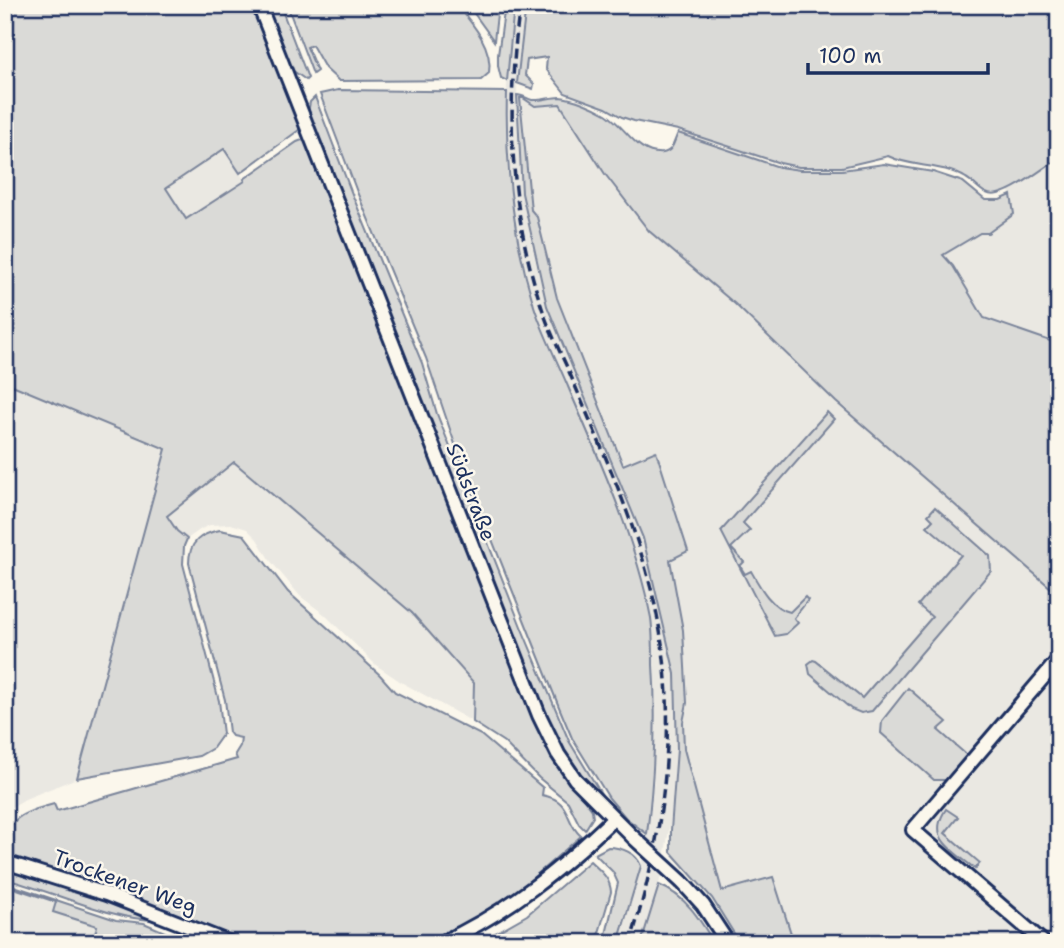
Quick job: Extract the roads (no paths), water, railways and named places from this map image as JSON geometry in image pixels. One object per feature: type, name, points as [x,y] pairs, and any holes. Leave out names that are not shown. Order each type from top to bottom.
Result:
[{"type":"street","name":"Südstraße","points":[[259,5],[539,715],[558,754],[575,779],[613,819],[682,882],[703,905],[728,943]]},
{"type":"street","points":[[1044,943],[913,830],[1059,659]]},
{"type":"street","points":[[441,943],[467,931],[524,896],[613,819]]},
{"type":"street","name":"Trockener Weg","points":[[5,862],[106,894],[230,943]]},
{"type":"railway","points":[[520,5],[513,81],[513,158],[531,271],[545,317],[633,528],[651,589],[664,661],[667,701],[664,783],[651,864],[630,943]]}]
